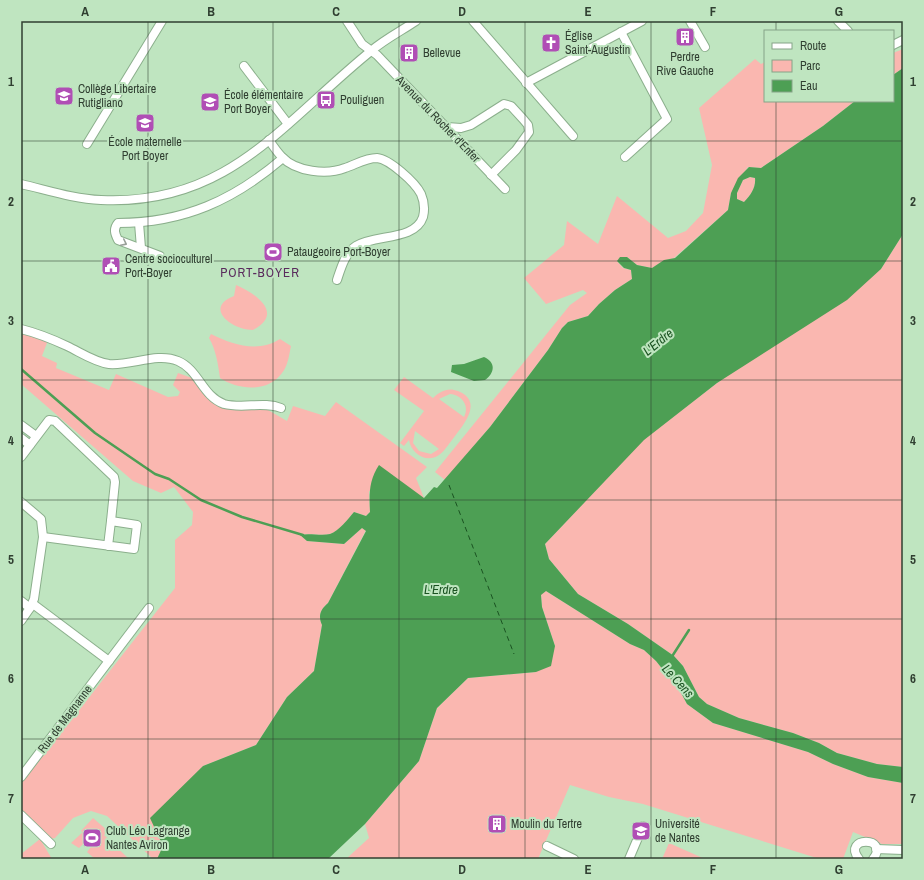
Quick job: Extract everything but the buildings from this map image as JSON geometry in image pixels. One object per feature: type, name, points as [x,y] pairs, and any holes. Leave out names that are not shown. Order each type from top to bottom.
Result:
[{"type":"street","points":[[87,144],[162,21]]},
{"type":"street","name":"Avenue du Rocher d'Enfer","points":[[347,21],[362,44],[372,50],[447,127],[504,189]]},
{"type":"street","points":[[21,184],[79,197],[100,200],[134,200],[185,190],[223,173],[242,162],[288,124],[372,50],[416,21]]},
{"type":"street","points":[[473,21],[573,136]]},
{"type":"street","points":[[526,83],[642,21]]},
{"type":"street","points":[[690,21],[705,47]]},
{"type":"street","points":[[838,21],[847,30]]},
{"type":"street","points":[[621,32],[667,119],[625,157]]},
{"type":"street","points":[[894,44],[903,40]]},
{"type":"street","points":[[244,66],[288,124]]},
{"type":"street","points":[[447,127],[461,128],[471,125],[504,104],[511,106],[528,125],[528,132],[516,150],[491,175]]},
{"type":"street","points":[[269,140],[283,158],[306,170],[336,172],[362,161],[377,158],[391,164],[420,193],[424,202],[424,212],[417,226],[408,233],[387,236],[355,246],[346,256],[337,280]]},
{"type":"street","points":[[160,256],[141,248],[135,248],[118,240],[115,234],[118,223],[139,223],[166,219],[212,205],[238,192],[283,158]]},
{"type":"street","points":[[139,223],[141,248]]},
{"type":"street","points":[[21,329],[61,343],[107,364],[164,358],[176,361],[189,368],[208,394],[216,401],[231,405],[274,405],[281,408]]},
{"type":"street","points":[[21,457],[49,420],[55,421],[112,474],[115,482],[108,546]]},
{"type":"street","points":[[21,425],[36,436]]},
{"type":"street","points":[[21,438],[30,445]]},
{"type":"street","points":[[21,502],[40,519],[43,537],[31,606],[21,621]]},
{"type":"street","points":[[43,537],[134,549],[137,525],[111,521]]},
{"type":"street","points":[[21,601],[31,606],[110,661]]},
{"type":"street","name":"Rue de Magnanne","points":[[21,777],[149,608]]},
{"type":"street","points":[[21,814],[51,844]]},
{"type":"street","points":[[629,859],[643,826]]},
{"type":"street","points":[[859,859],[855,852],[860,843],[869,841],[874,844],[876,849],[876,854],[873,859]]},
{"type":"street","points":[[547,846],[574,859]]},
{"type":"street","points":[[876,849],[903,850]]},
{"type":"green space","points":[[903,49],[903,68],[894,74],[894,53]]},
{"type":"green space","points":[[755,59],[761,64],[764,62],[764,102],[854,102],[823,126],[761,168],[748,167],[731,193],[728,210],[674,258],[664,261],[652,268],[637,265],[627,257],[617,261],[623,268],[631,270],[632,279],[615,290],[588,316],[568,322],[562,328],[548,350],[490,427],[445,480],[435,472],[570,305],[587,293],[583,290],[546,304],[524,278],[564,245],[567,221],[598,244],[617,196],[668,238],[686,231],[703,213],[712,165],[699,108]]},
{"type":"green space","points":[[750,177],[755,178],[755,185],[751,194],[744,202],[737,199],[737,193],[743,180]]},
{"type":"green space","points":[[903,234],[903,767],[877,764],[837,753],[819,743],[793,733],[739,718],[707,704],[699,697],[683,666],[674,656],[628,624],[578,594],[549,559],[545,544],[643,440],[717,383],[881,269]]},
{"type":"green space","points":[[236,285],[258,298],[267,310],[267,317],[262,324],[253,330],[237,326],[224,318],[221,312],[221,306],[225,301],[234,296]]},
{"type":"green space","points":[[21,325],[50,335],[42,356],[57,363],[56,368],[109,390],[116,374],[168,397],[178,396],[180,392],[173,385],[178,373],[192,378],[207,397],[268,410],[287,421],[293,406],[325,416],[336,402],[427,467],[416,478],[424,498],[369,491],[370,512],[366,516],[354,512],[337,530],[327,535],[301,535],[307,541],[344,544],[362,528],[366,530],[328,603],[320,613],[322,625],[314,671],[287,697],[256,745],[203,766],[157,859],[153,859],[107,816],[91,811],[73,818],[55,838],[50,839],[21,810],[21,784],[175,588],[175,540],[192,525],[193,512],[174,487],[161,493],[133,481],[21,384]]},
{"type":"green space","points":[[211,334],[246,346],[263,346],[280,339],[291,346],[286,367],[276,379],[261,387],[244,387],[227,382],[220,378],[215,352],[209,338]]},
{"type":"green space","points":[[404,377],[433,398],[438,393],[451,389],[458,391],[465,395],[469,400],[471,406],[470,412],[463,425],[439,455],[424,458],[416,453],[410,445],[409,440],[404,446],[400,443],[424,411],[394,390]],"holes":[[[450,394],[458,396],[464,402],[466,409],[464,417],[439,399]],[[415,431],[439,449],[431,454],[419,451],[413,443]]]},
{"type":"green space","points":[[546,591],[630,644],[644,650],[656,661],[680,691],[687,704],[713,723],[808,752],[833,764],[868,777],[903,783],[903,844],[882,844],[853,832],[843,859],[820,859],[643,804],[609,797],[570,785],[538,859],[346,859],[369,838],[365,824],[419,761],[437,708],[468,678],[536,672],[555,646],[542,607],[541,594]]},
{"type":"green space","name":"Club Léo Lagrange Nantes Aviron","points":[[93,818],[108,831],[104,835],[129,859],[95,859],[87,852],[91,847],[85,842],[79,848],[71,843],[83,832],[81,831]]},
{"type":"green space","points":[[40,839],[52,859],[21,859],[21,854]]},
{"type":"green space","points":[[669,843],[705,859],[662,859]]},
{"type":"water","name":"L'Erdre","points":[[903,68],[903,234],[881,269],[847,300],[717,383],[644,440],[545,544],[549,559],[578,594],[628,624],[674,656],[683,666],[699,697],[707,704],[739,718],[793,733],[819,743],[837,753],[877,764],[903,767],[903,783],[868,777],[833,764],[808,752],[713,723],[687,704],[680,691],[656,661],[644,650],[630,644],[546,591],[541,595],[542,607],[555,646],[551,666],[536,672],[468,678],[437,708],[419,761],[365,824],[328,859],[157,859],[163,846],[150,818],[203,766],[256,745],[287,697],[314,671],[322,625],[320,613],[328,603],[366,531],[362,528],[344,544],[307,541],[300,535],[330,534],[340,528],[354,512],[366,516],[370,512],[371,482],[379,465],[424,498],[434,487],[437,488],[490,427],[548,350],[562,328],[568,322],[588,316],[615,290],[632,279],[631,270],[624,268],[617,261],[620,257],[627,257],[637,265],[652,268],[664,260],[675,258],[728,210],[731,193],[738,178],[749,167],[761,168],[823,126],[854,102],[894,102],[894,74]],"holes":[[[750,177],[755,178],[754,188],[747,199],[744,202],[737,199],[737,193],[743,180]]]},
{"type":"water","name":"Pataugeoire Port-Boyer","points":[[269,243],[277,243],[282,248],[280,259],[277,261],[269,261],[264,256],[264,248]]},
{"type":"water","points":[[484,357],[491,362],[493,368],[491,374],[485,380],[474,381],[451,372],[452,365],[464,364]]},
{"type":"waterway","points":[[21,369],[95,433],[155,474],[169,479],[201,500],[242,517],[303,535]]},
{"type":"waterway","name":"Le Cens","points":[[671,658],[689,630]]},
{"type":"ferry route","points":[[449,485],[514,654]]},
{"type":"place","name":"Perdre Rive Gauche","points":[[685,37]]},
{"type":"place","name":"Église Saint-Augustin","points":[[551,43]]},
{"type":"place","name":"Bellevue","points":[[409,53]]},
{"type":"place","name":"Collège Libertaire Rutigliano","points":[[64,96]]},
{"type":"place","name":"Pouliguen","points":[[326,100]]},
{"type":"place","name":"École élémentaire Port Boyer","points":[[210,102]]},
{"type":"place","name":"École maternelle Port Boyer","points":[[145,123]]},
{"type":"place","name":"Pataugeoire Port-Boyer","points":[[273,252]]},
{"type":"place","name":"Centre socioculturel Port-Boyer","points":[[111,266]]},
{"type":"place","name":"Moulin du Tertre","points":[[497,824]]},
{"type":"place","name":"Université de Nantes","points":[[641,831]]},
{"type":"place","name":"Club Léo Lagrange Nantes Aviron","points":[[92,838]]},
{"type":"district","name":"PORT-BOYER","points":[[260,272]]}]
